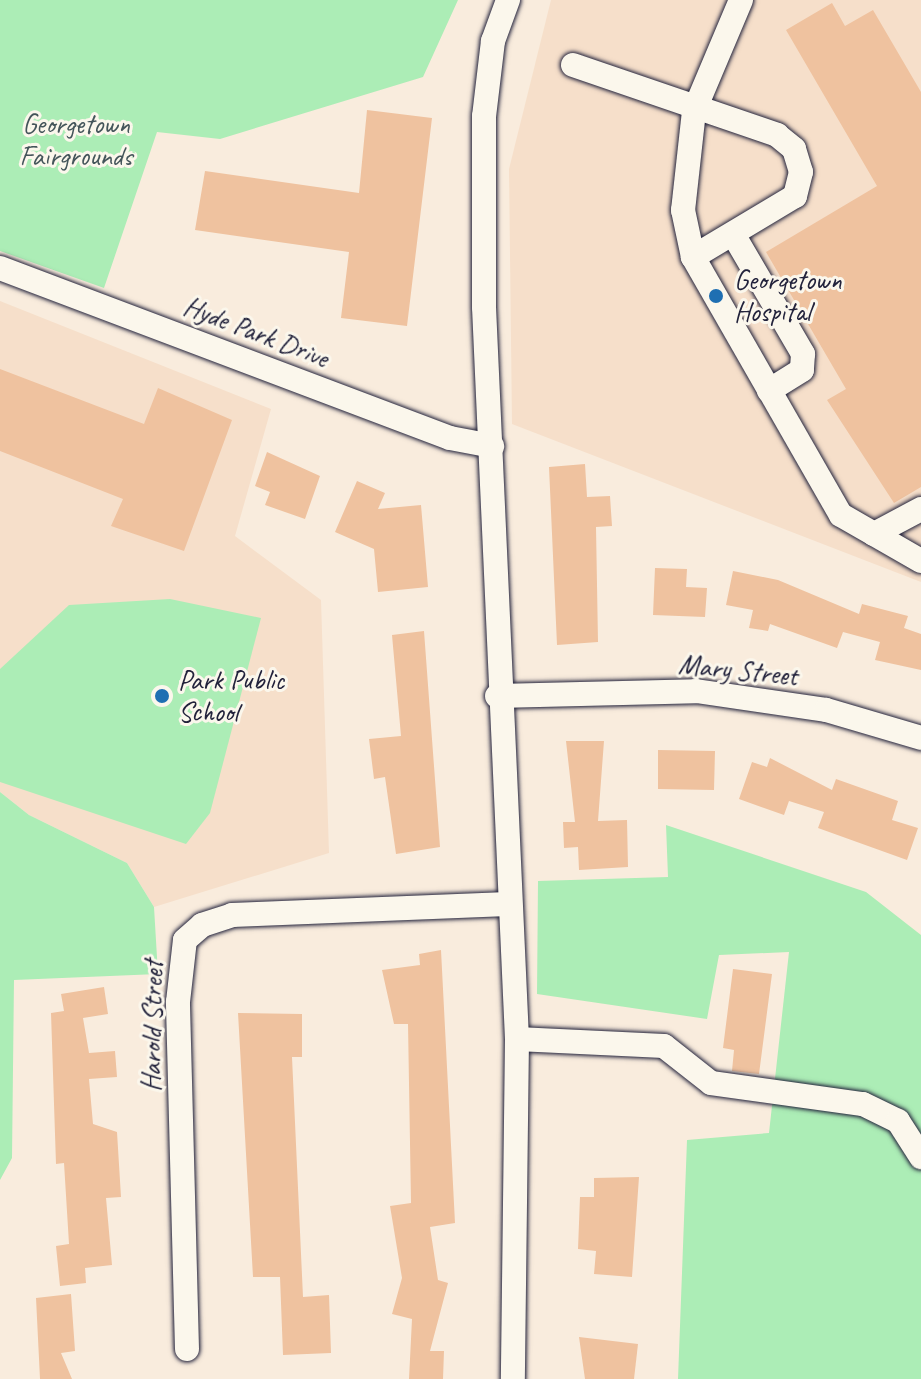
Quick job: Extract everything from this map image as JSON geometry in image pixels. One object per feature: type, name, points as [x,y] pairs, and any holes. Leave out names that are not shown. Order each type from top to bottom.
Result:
[{"type":"street","points":[[508,0],[493,41],[484,116],[497,696],[517,1039],[513,1379]]},
{"type":"street","points":[[741,0],[696,105],[683,210],[693,257],[841,515],[921,561]]},
{"type":"street","points":[[573,65],[777,135],[794,149],[801,172],[795,196],[693,257]]},
{"type":"street","points":[[733,234],[803,354],[802,370],[769,391]]},
{"type":"street","name":"Hyde Park Drive","points":[[0,268],[450,438],[492,446]]},
{"type":"street","points":[[874,534],[921,509]]},
{"type":"street","name":"Mary Street","points":[[497,696],[696,691],[826,710],[921,738]]},
{"type":"street","name":"Harold Street","points":[[187,1349],[178,1002],[185,940],[232,915],[508,904]]},
{"type":"street","points":[[517,1039],[664,1046],[711,1083],[863,1104],[898,1121],[921,1157]]},
{"type":"shaded area","name":"Georgetown Hospital","points":[[551,0],[921,0],[921,582],[512,424],[509,169]]},
{"type":"shaded area","name":"Park Public School","points":[[0,301],[271,409],[235,536],[321,600],[329,853],[154,907],[127,863],[29,815],[0,792]]},
{"type":"green space","name":"Georgetown Fairgrounds","points":[[0,0],[458,0],[423,77],[220,139],[157,132],[104,288],[0,251]]},
{"type":"green space","points":[[170,599],[261,618],[210,813],[186,844],[0,782],[0,669],[69,605]]},
{"type":"green space","points":[[0,792],[29,815],[127,863],[154,907],[158,974],[14,980],[12,1158],[0,1180]]},
{"type":"green space","points":[[666,825],[866,892],[921,935],[921,1379],[678,1379],[687,1140],[769,1133],[789,952],[719,955],[707,1019],[537,994],[538,881],[668,877]]},
{"type":"building","points":[[832,3],[845,26],[873,10],[921,92],[921,487],[894,503],[827,400],[846,389],[766,252],[877,186],[786,30]]},
{"type":"building","points":[[367,110],[432,118],[407,326],[341,318],[349,252],[195,230],[205,171],[359,193]]},
{"type":"building","points":[[0,369],[144,424],[158,388],[232,420],[184,551],[111,526],[123,499],[0,451]]},
{"type":"building","points":[[267,452],[320,476],[305,519],[265,505],[270,492],[255,486]]},
{"type":"building","points":[[585,464],[587,497],[610,496],[612,526],[596,527],[598,642],[557,645],[549,467]]},
{"type":"building","points":[[357,481],[385,493],[378,509],[421,505],[428,587],[378,592],[374,549],[335,532]]},
{"type":"building","points":[[655,568],[687,569],[686,587],[707,588],[705,617],[653,615]]},
{"type":"building","points":[[733,571],[778,580],[859,614],[862,604],[908,616],[904,628],[921,634],[921,670],[875,660],[880,642],[843,632],[837,648],[770,624],[768,631],[749,628],[753,610],[726,605]]},
{"type":"building","points":[[424,631],[440,847],[396,854],[385,777],[374,779],[369,739],[401,736],[392,635]]},
{"type":"building","points":[[566,741],[604,741],[598,821],[627,820],[628,867],[579,870],[578,847],[564,848],[563,822],[575,822]]},
{"type":"building","points":[[658,750],[715,751],[714,790],[658,789]]},
{"type":"building","points":[[770,758],[832,790],[836,779],[898,801],[892,820],[918,828],[907,860],[818,828],[824,812],[789,801],[784,815],[739,799],[752,762],[767,767]]},
{"type":"building","points":[[441,950],[455,1223],[430,1227],[438,1280],[448,1283],[430,1351],[444,1351],[443,1379],[409,1379],[412,1319],[392,1314],[402,1278],[390,1206],[411,1203],[408,1024],[394,1024],[382,970],[420,965],[419,954]]},
{"type":"building","points":[[733,969],[772,974],[759,1074],[732,1071],[734,1050],[723,1048]]},
{"type":"building","points":[[104,987],[108,1014],[83,1018],[89,1053],[115,1051],[117,1077],[89,1079],[93,1124],[117,1132],[121,1197],[106,1198],[112,1265],[85,1268],[86,1283],[60,1286],[56,1246],[69,1244],[64,1163],[56,1164],[51,1013],[64,1011],[61,994]]},
{"type":"building","points":[[238,1013],[302,1014],[302,1057],[292,1057],[303,1297],[329,1295],[331,1353],[283,1355],[280,1277],[253,1277]]},
{"type":"building","points":[[639,1177],[632,1277],[594,1274],[596,1251],[578,1249],[580,1197],[594,1197],[594,1178]]},
{"type":"building","points":[[71,1294],[75,1351],[61,1353],[72,1379],[40,1379],[36,1298]]},
{"type":"building","points":[[579,1337],[638,1344],[634,1379],[585,1379]]},
{"type":"place","name":"Georgetown Hospital","points":[[716,296]]},
{"type":"place","name":"Park Public School","points":[[162,696]]}]
